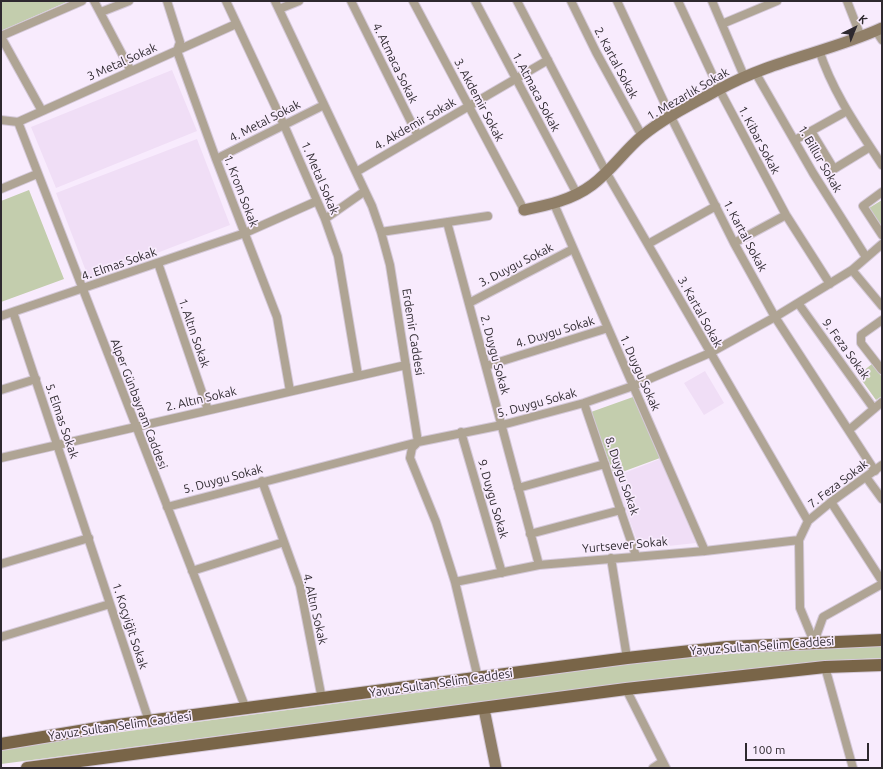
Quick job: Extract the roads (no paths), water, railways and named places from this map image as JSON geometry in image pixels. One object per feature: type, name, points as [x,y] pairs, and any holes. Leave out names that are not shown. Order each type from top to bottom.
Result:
[{"type":"main road","name":"Yavuz Sultan Selim Caddesi","points":[[1,744],[149,721],[628,658],[727,647],[882,640]]},
{"type":"main road","points":[[28,768],[355,724],[484,709],[626,689],[825,667],[882,665]]},
{"type":"street","points":[[42,111],[1,37],[82,1]]},
{"type":"street","points":[[94,1],[131,71]]},
{"type":"street","points":[[101,12],[129,1]]},
{"type":"street","name":"1. Krom Sokak","points":[[167,1],[180,42],[177,51],[216,159],[277,318],[290,391]]},
{"type":"street","name":"1. Metal Sokak","points":[[226,1],[284,125],[325,219],[338,256],[358,376]]},
{"type":"street","name":"Erdemir Caddesi","points":[[275,1],[365,191],[381,232],[390,265],[418,442]]},
{"type":"street","points":[[279,10],[299,1]]},
{"type":"street","name":"4. Atmaca Sokak","points":[[351,1],[418,136]]},
{"type":"street","name":"3. Akdemir Sokak","points":[[413,1],[524,210]]},
{"type":"street","name":"1. Atmaca Sokak","points":[[475,1],[577,194]]},
{"type":"street","name":"3. Kartal Sokak","points":[[517,1],[606,172],[808,521]]},
{"type":"street","name":"2. Kartal Sokak","points":[[571,1],[596,52],[642,136]]},
{"type":"street","name":"1. Kartal Sokak","points":[[617,1],[671,117],[734,243],[775,317],[875,470]]},
{"type":"street","name":"1. Kibar Sokak","points":[[678,1],[719,89],[786,216],[830,284]]},
{"type":"street","points":[[712,1],[744,76]]},
{"type":"street","points":[[847,1],[861,36]]},
{"type":"street","points":[[722,24],[773,2]]},
{"type":"street","name":"3 Metal Sokak","points":[[18,122],[236,24]]},
{"type":"street","name":"1. Mezarlık Sokak","points":[[524,210],[554,204],[592,186],[642,136],[671,117],[744,76],[861,36],[880,33]]},
{"type":"street","points":[[819,50],[827,73],[847,111],[882,165]]},
{"type":"street","name":"4. Akdemir Sokak","points":[[356,172],[548,60]]},
{"type":"street","name":"1. Billur Sokak","points":[[755,72],[866,257]]},
{"type":"street","name":"4. Metal Sokak","points":[[216,159],[324,105]]},
{"type":"street","points":[[795,140],[847,111]]},
{"type":"street","points":[[1,120],[18,122]]},
{"type":"street","name":"Alper Günbayram Caddesi","points":[[18,122],[135,427],[246,709]]},
{"type":"street","points":[[811,131],[834,169],[870,147]]},
{"type":"street","points":[[1,189],[37,174]]},
{"type":"street","points":[[325,219],[365,191]]},
{"type":"street","points":[[882,192],[863,206],[882,235]]},
{"type":"street","name":"4. Elmas Sokak","points":[[1,316],[245,233],[317,201]]},
{"type":"street","name":"1. Duygu Sokak","points":[[554,204],[705,551]]},
{"type":"street","points":[[648,244],[716,206]]},
{"type":"street","points":[[381,232],[488,216]]},
{"type":"street","points":[[734,243],[786,216]]},
{"type":"street","name":"2. Duygu Sokak","points":[[447,222],[539,565]]},
{"type":"street","name":"5. Duygu Sokak","points":[[167,507],[262,481],[418,442],[461,432],[502,426],[584,403],[633,386],[710,353],[775,317],[852,270],[882,244]]},
{"type":"street","name":"3. Duygu Sokak","points":[[469,302],[573,249]]},
{"type":"street","name":"1. Altın Sokak","points":[[158,263],[208,410]]},
{"type":"street","points":[[852,270],[882,306]]},
{"type":"street","name":"9. Feza Sokak","points":[[798,303],[874,409]]},
{"type":"street","name":"5. Elmas Sokak","points":[[13,312],[89,538]]},
{"type":"street","points":[[882,320],[861,335],[861,343],[882,370]]},
{"type":"street","name":"4. Duygu Sokak","points":[[486,366],[608,328]]},
{"type":"street","name":"2. Altın Sokak","points":[[1,458],[406,365]]},
{"type":"street","points":[[1,390],[36,379]]},
{"type":"street","points":[[849,430],[882,402]]},
{"type":"street","name":"8. Duygu Sokak","points":[[584,403],[636,556]]},
{"type":"street","name":"9. Duygu Sokak","points":[[461,432],[502,573]]},
{"type":"street","points":[[418,442],[412,448],[410,458],[436,522],[455,582],[478,678]]},
{"type":"street","points":[[518,488],[605,464]]},
{"type":"street","name":"7. Feza Sokak","points":[[808,521],[831,502],[882,465]]},
{"type":"street","points":[[866,477],[882,499]]},
{"type":"street","name":"4. Altın Sokak","points":[[262,481],[300,586],[322,699]]},
{"type":"street","points":[[814,642],[823,617],[882,582],[831,502]]},
{"type":"street","points":[[530,534],[621,510]]},
{"type":"street","points":[[808,521],[799,540],[800,608],[814,642]]},
{"type":"street","points":[[1,564],[89,538]]},
{"type":"street","name":"1. Koçyiğit Sokak","points":[[89,538],[149,721]]},
{"type":"street","name":"Yurtsever Sokak","points":[[455,582],[539,565],[705,551],[799,540]]},
{"type":"street","points":[[192,572],[284,542]]},
{"type":"street","points":[[612,558],[628,658]]},
{"type":"street","points":[[1,637],[110,604]]},
{"type":"street","points":[[825,667],[853,768]]},
{"type":"street","points":[[626,689],[664,765],[652,768]]},
{"type":"street","points":[[484,709],[496,768]]}]
